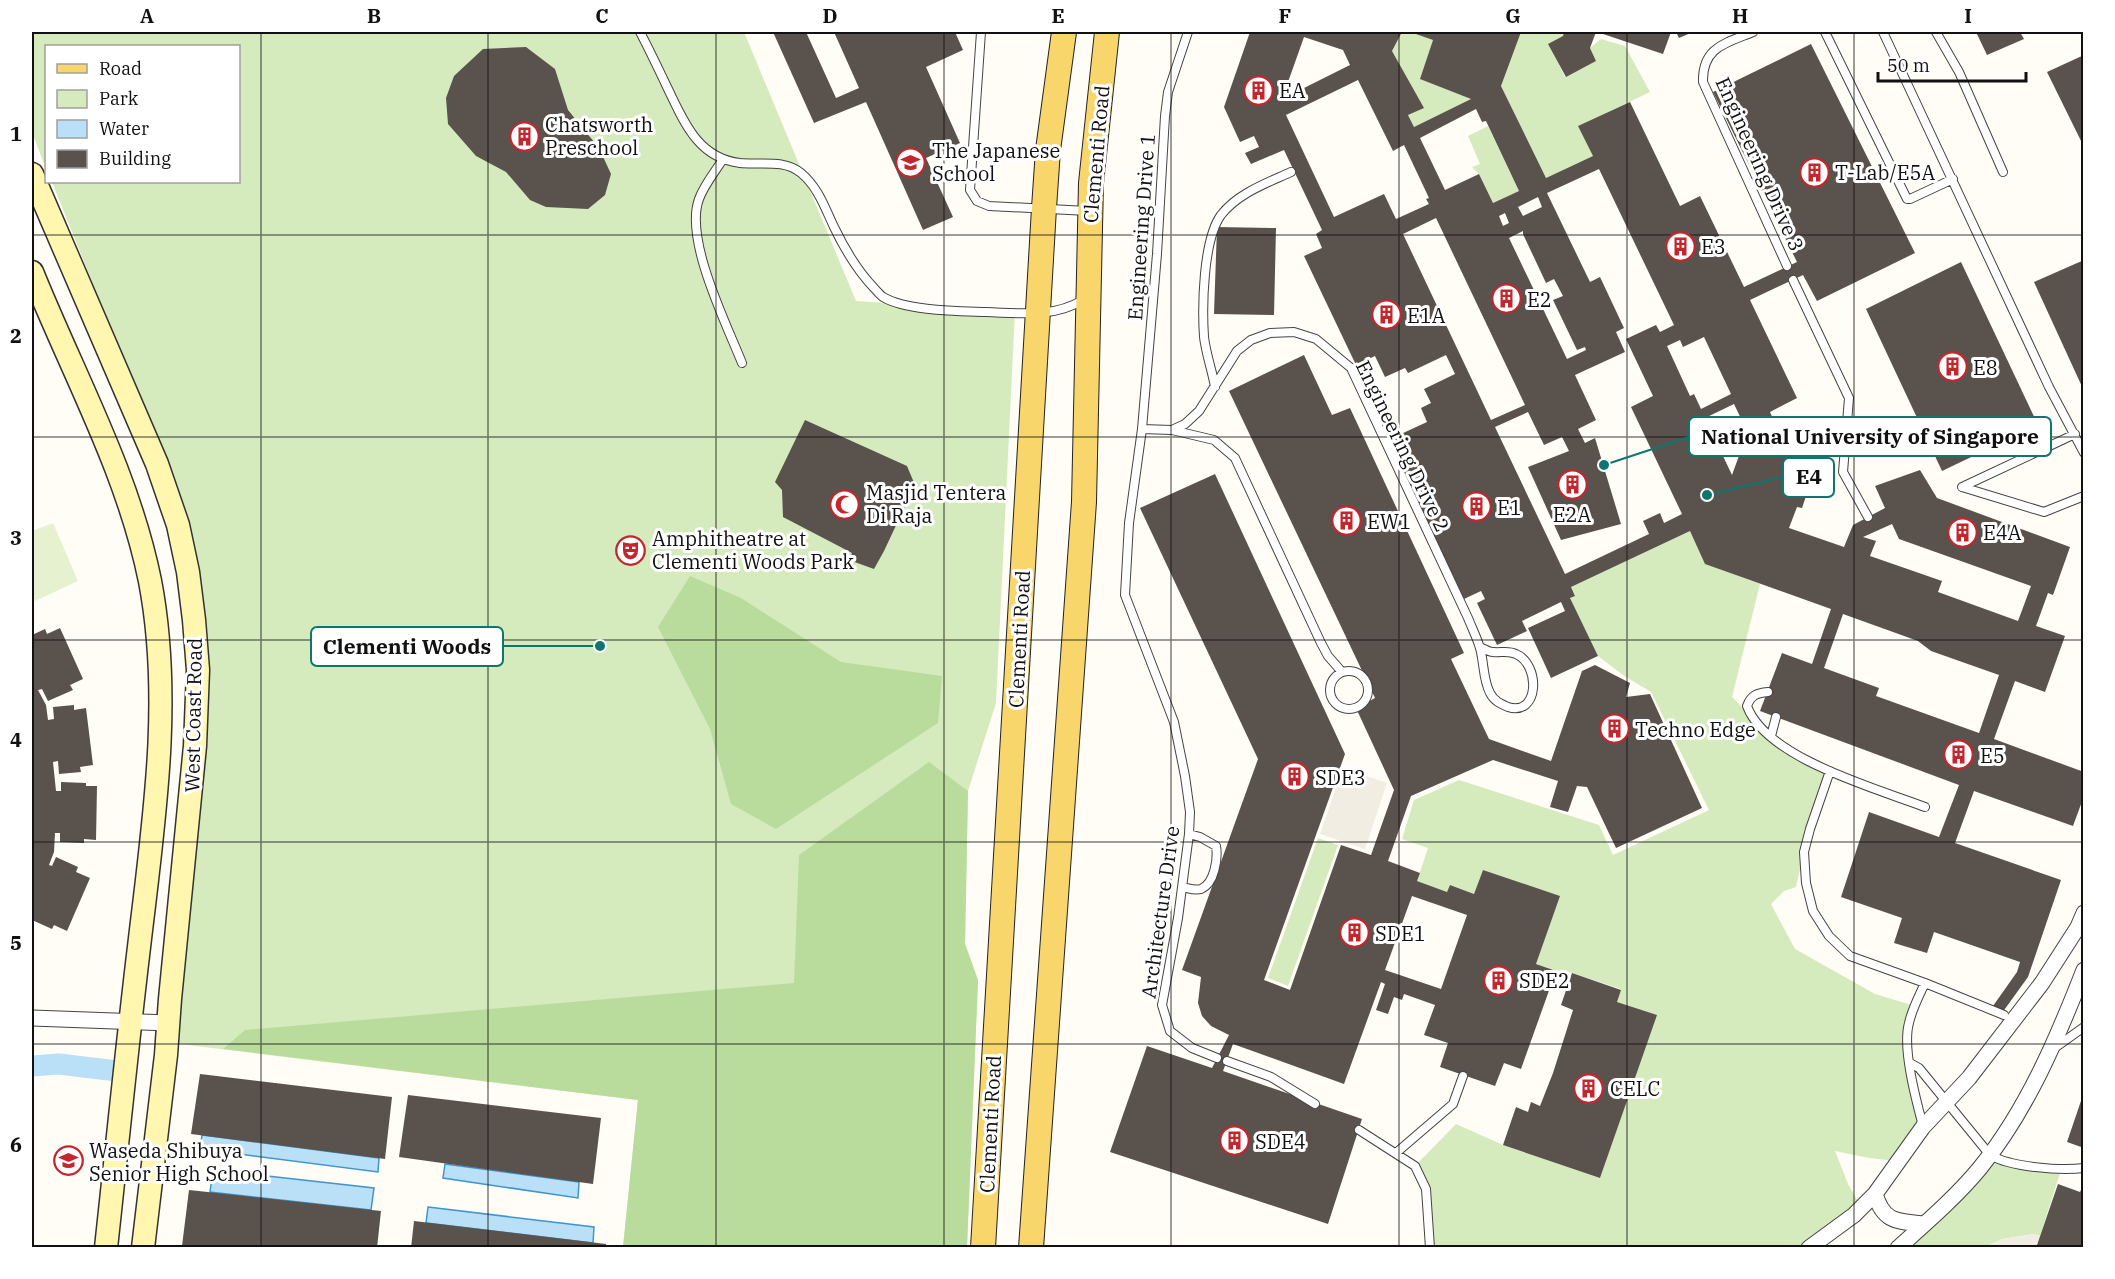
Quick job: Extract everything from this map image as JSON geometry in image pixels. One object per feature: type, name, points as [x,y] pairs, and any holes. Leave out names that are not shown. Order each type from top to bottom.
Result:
[{"type":"main road","name":"Clementi Road","points":[[983,1248],[1044,208],[1048,150],[1064,32]]},
{"type":"main road","name":"Clementi Road","points":[[1032,1243],[1084,502],[1091,183],[1107,32]]},
{"type":"main road","name":"West Coast Road","points":[[32,174],[157,464],[178,525],[188,572],[194,620],[198,670],[195,746],[169,1023],[143,1248]]},
{"type":"main road","name":"West Coast Road","points":[[32,272],[121,480],[148,573],[160,669],[160,741],[106,1248]]},
{"type":"street","points":[[1809,1248],[1854,1215],[1875,1194],[1923,1127],[1969,1078],[2042,983],[2078,927],[2084,913]]},
{"type":"street","points":[[1898,1248],[1963,1187],[1990,1155],[2032,1088],[2061,1030],[2084,970]]},
{"type":"street","points":[[32,1018],[169,1023]]},
{"type":"street","points":[[1875,1194],[1880,1209],[1892,1220],[1924,1224]]},
{"type":"lane","points":[[640,32],[686,127],[697,142],[710,153],[723,159],[740,163],[787,165],[801,173],[813,184],[860,273],[883,297],[911,306],[949,311],[1038,314],[1070,308],[1087,298]]},
{"type":"lane","points":[[981,32],[970,190],[977,201],[989,206],[1090,211]]},
{"type":"lane","name":"Engineering Drive 1","points":[[1142,429],[1157,255],[1165,116],[1170,84],[1188,32]]},
{"type":"lane","name":"Engineering Drive 3","points":[[1753,32],[1717,47],[1705,62],[1703,82],[1787,266]]},
{"type":"lane","points":[[1825,32],[1906,199],[1911,199],[1953,179]]},
{"type":"lane","points":[[1936,32],[1959,72],[2003,172]]},
{"type":"lane","points":[[1887,33],[2049,387],[2084,453]]},
{"type":"lane","points":[[723,159],[699,199],[695,215],[696,235],[700,257],[742,363]]},
{"type":"lane","points":[[1215,387],[1204,337],[1207,253],[1211,232],[1222,214],[1238,199],[1291,172]]},
{"type":"lane","name":"Engineering Drive 3","points":[[1793,280],[1849,398],[1843,472],[1868,517]]},
{"type":"lane","name":"Engineering Drive 2","points":[[1172,430],[1185,424],[1199,411],[1237,351],[1251,340],[1270,333],[1294,332],[1316,339],[1351,368],[1468,618],[1480,647],[1491,693],[1500,704],[1515,709],[1526,705],[1533,695],[1530,666],[1518,655],[1507,651],[1491,652],[1480,647]]},
{"type":"lane","points":[[1142,429],[1172,430],[1214,440],[1235,458],[1328,656],[1342,672]]},
{"type":"lane","name":"Architecture Drive","points":[[1142,429],[1129,523],[1125,595],[1174,722],[1190,812],[1182,887],[1162,1005],[1170,1031],[1191,1048],[1217,1058]]},
{"type":"lane","points":[[2074,434],[1962,487],[2044,512],[2084,496]]},
{"type":"lane","points":[[1354,671],[1367,684],[1368,690],[1364,701],[1354,708],[1342,708],[1336,704],[1329,693],[1332,680],[1342,672],[1354,671]]},
{"type":"lane","points":[[1768,693],[1759,693],[1750,697],[1747,706],[1750,716],[1780,747],[1830,771],[1925,807]]},
{"type":"lane","points":[[1771,736],[1776,717]]},
{"type":"lane","points":[[1830,771],[1804,852],[1806,883],[1813,911],[1829,936],[1850,956],[2004,1015]]},
{"type":"lane","points":[[1182,887],[1196,890],[1203,888],[1211,878],[1217,855],[1216,846],[1189,834]]},
{"type":"lane","points":[[1923,1127],[1911,1075],[1908,1025],[1925,983]]},
{"type":"lane","points":[[2050,1052],[2084,1027]]},
{"type":"lane","points":[[1227,1061],[1271,1077],[1315,1104]]},
{"type":"lane","points":[[1910,1063],[1919,1068],[1990,1155],[1999,1161],[2061,1170],[2084,1168]]},
{"type":"lane","points":[[1396,1153],[1453,1104],[1463,1076]]},
{"type":"lane","points":[[1359,1130],[1415,1166],[1426,1189],[1430,1248]]},
{"type":"green space","points":[[32,32],[744,32],[856,301],[1015,311],[996,703],[968,791],[965,944],[978,980],[967,1247],[623,1247],[638,1100],[171,1043],[204,672],[147,419],[52,183],[240,183],[240,45],[45,45],[45,166],[32,132]]},
{"type":"green space","points":[[1402,32],[1410,32],[1433,40],[1421,79],[1471,99],[1414,127],[1408,115],[1423,108],[1392,51]]},
{"type":"green space","points":[[1521,32],[1564,32],[1563,36],[1549,44],[1565,77],[1596,61],[1590,48],[1601,39],[1625,46],[1650,92],[1579,126],[1593,156],[1546,178],[1501,86]]},
{"type":"green space","points":[[1488,126],[1519,191],[1493,203],[1479,174],[1472,167],[1480,164],[1468,136]]},
{"type":"green space","points":[[53,523],[78,581],[35,601],[32,593],[32,531]]},
{"type":"green space","points":[[1690,531],[1706,564],[1760,584],[1732,697],[1771,736],[1830,771],[1804,852],[1796,887],[1784,891],[1771,904],[1795,949],[1875,994],[1915,1006],[1908,1039],[1923,1127],[1897,1161],[1835,1151],[1848,1184],[1862,1208],[1809,1247],[1429,1247],[1426,1189],[1415,1166],[1456,1124],[1503,1145],[1600,1178],[1656,1015],[1617,1002],[1621,989],[1536,964],[1559,896],[1483,870],[1474,894],[1450,885],[1447,892],[1417,881],[1428,848],[1402,839],[1414,800],[1459,780],[1599,825],[1613,855],[1709,810],[1651,692],[1598,656],[1570,599],[1575,595],[1571,587]]},
{"type":"green space","points":[[690,576],[741,598],[841,662],[942,676],[938,723],[776,829],[731,804],[710,729],[658,627]]},
{"type":"green space","points":[[929,762],[968,791],[965,944],[978,980],[967,1247],[623,1247],[638,1100],[223,1049],[245,1030],[794,983],[799,855]]},
{"type":"green space","points":[[1318,838],[1338,845],[1288,986],[1268,978]]},
{"type":"green space","points":[[1990,1155],[2061,1170],[2040,1236],[2034,1234],[2002,1239],[1985,1247],[1917,1247],[1916,1232]]},
{"type":"shaded area","points":[[1343,768],[1387,783],[1365,849],[1320,834]]},
{"type":"shaded area","points":[[2034,1234],[2040,1236],[2036,1247],[1985,1247],[2002,1239]]},
{"type":"water","points":[[202,1135],[379,1158],[378,1172],[200,1149]]},
{"type":"water","points":[[445,1164],[579,1182],[578,1198],[443,1178]]},
{"type":"water","points":[[213,1170],[374,1188],[371,1210],[210,1192]]},
{"type":"water","points":[[428,1207],[594,1227],[593,1243],[426,1223]]},
{"type":"building","points":[[773,32],[806,32],[836,98],[859,88],[834,32],[955,32],[963,50],[926,67],[960,143],[926,158],[953,217],[923,230],[866,102],[814,123]]},
{"type":"building","points":[[1250,32],[1402,32],[1392,51],[1424,108],[1408,115],[1414,127],[1471,99],[1420,79],[1433,40],[1410,32],[1521,32],[1501,86],[1546,178],[1593,156],[1578,126],[1630,102],[1680,206],[1700,196],[1744,287],[1797,262],[1713,92],[1811,44],[1915,253],[1817,301],[1803,275],[1750,300],[1797,398],[1770,412],[1773,419],[1747,431],[1734,404],[1705,418],[1732,475],[1744,442],[1771,451],[1773,446],[1800,456],[1811,481],[1802,508],[1797,507],[1789,528],[1844,547],[1853,525],[1885,508],[1875,486],[1920,470],[1937,498],[2070,547],[2053,595],[2048,593],[2036,626],[2065,636],[2045,692],[2015,681],[1994,739],[2084,772],[2084,796],[2073,826],[1974,791],[1955,843],[2061,880],[2028,977],[2002,1013],[1993,1006],[2017,972],[2020,962],[1934,932],[1927,953],[1894,943],[1902,918],[1841,897],[1869,812],[1939,837],[1959,785],[1760,711],[1782,653],[1812,664],[1831,609],[1705,564],[1690,531],[1571,587],[1575,596],[1570,598],[1598,656],[1551,678],[1528,628],[1565,611],[1561,602],[1522,621],[1527,631],[1497,645],[1477,603],[1485,599],[1481,591],[1464,599],[1388,440],[1427,422],[1421,408],[1431,403],[1424,389],[1455,374],[1446,355],[1408,373],[1405,368],[1385,377],[1375,356],[1356,365],[1304,256],[1322,248],[1316,234],[1322,230],[1284,150],[1251,164],[1245,153],[1259,147],[1254,136],[1240,142],[1224,107]],"holes":[[[1304,37],[1343,50],[1350,65],[1282,99]],[[1358,80],[1393,151],[1404,145],[1429,198],[1426,199],[1429,204],[1396,219],[1384,194],[1334,217],[1286,115]],[[1476,109],[1482,122],[1486,121],[1519,191],[1493,203],[1479,174],[1445,190],[1420,138]],[[1599,169],[1674,325],[1660,332],[1656,325],[1626,339],[1653,396],[1631,407],[1682,514],[1664,523],[1660,513],[1643,521],[1649,534],[1565,574],[1495,427],[1528,412],[1544,445],[1562,437],[1569,451],[1528,467],[1561,540],[1621,524],[1595,438],[1585,443],[1578,429],[1596,420],[1575,375],[1625,352],[1616,332],[1624,328],[1600,277],[1590,282],[1547,193]],[[1538,197],[1542,207],[1523,216],[1518,207]],[[1505,213],[1509,223],[1503,226],[1499,216]],[[1436,218],[1525,405],[1491,420],[1403,234]],[[1523,231],[1546,283],[1554,279],[1563,296],[1553,300],[1577,350],[1585,347],[1586,350],[1567,359],[1509,238]],[[1704,337],[1731,394],[1701,409],[1694,394],[1690,396],[1667,346],[1680,340],[1683,347]],[[1892,524],[1899,539],[2031,586],[2018,621],[1938,592],[1942,581],[1870,556],[1876,541],[1863,537]],[[1843,614],[1918,641],[1931,651],[1999,675],[1979,733],[1876,696],[1879,688],[1824,668]]]},
{"type":"building","points":[[1564,32],[1596,32],[1590,48],[1596,61],[1566,77],[1548,44],[1563,36]]},
{"type":"building","points":[[1597,32],[1671,32],[1663,54]]},
{"type":"building","points":[[1676,32],[1693,32],[1679,38]]},
{"type":"building","points":[[1976,32],[2020,32],[2024,39],[1987,55]]},
{"type":"building","name":"Chatsworth Preschool","points":[[526,47],[555,69],[568,110],[599,148],[611,174],[605,195],[588,209],[546,207],[530,200],[506,172],[476,156],[448,124],[446,98],[454,76],[483,49]]},
{"type":"building","points":[[2084,55],[2084,147],[2047,72]]},
{"type":"building","points":[[1217,227],[1276,228],[1274,315],[1214,314]]},
{"type":"building","points":[[2084,260],[2084,391],[2034,282]]},
{"type":"building","name":"E8","points":[[1961,262],[2038,425],[1942,471],[1866,309]]},
{"type":"building","points":[[1304,355],[1332,415],[1350,408],[1464,653],[1451,659],[1489,739],[1551,761],[1582,671],[1595,665],[1630,683],[1626,697],[1650,694],[1702,808],[1616,848],[1587,787],[1577,786],[1568,812],[1550,807],[1558,781],[1493,760],[1411,796],[1388,861],[1420,873],[1417,881],[1447,892],[1450,885],[1474,894],[1483,870],[1560,896],[1536,964],[1556,971],[1521,1069],[1504,1063],[1495,1086],[1440,1067],[1448,1043],[1424,1035],[1435,1005],[1404,994],[1402,1000],[1394,997],[1388,1014],[1376,1010],[1385,984],[1381,982],[1344,1084],[1233,1044],[1223,1071],[1362,1119],[1328,1224],[1110,1152],[1147,1046],[1212,1068],[1229,1035],[1211,1026],[1202,1016],[1198,1003],[1201,977],[1182,970],[1258,759],[1140,508],[1215,474],[1345,754],[1264,980],[1290,990],[1341,845],[1371,855],[1394,790],[1356,708],[1375,698],[1229,391]],"holes":[[[1412,896],[1467,915],[1441,989],[1385,970]]]},
{"type":"building","name":"Masjid Tentera Di Raja","points":[[805,420],[907,466],[915,485],[874,569],[849,560],[852,553],[783,517],[782,490],[775,482]]},
{"type":"building","points":[[60,628],[83,679],[70,685],[73,690],[48,701],[42,689],[38,690],[46,705],[48,720],[54,719],[53,707],[74,705],[74,710],[86,708],[93,765],[80,767],[81,772],[59,774],[58,761],[53,762],[56,791],[61,791],[61,782],[97,786],[96,840],[84,839],[84,843],[60,842],[60,833],[55,833],[54,852],[49,865],[52,866],[56,857],[78,867],[76,872],[90,878],[67,931],[54,925],[52,929],[32,920],[34,910],[32,909],[32,635],[45,629],[47,634]]},
{"type":"building","name":"CELC","points":[[1572,973],[1621,990],[1617,1002],[1657,1015],[1600,1178],[1503,1145],[1516,1107],[1528,1112],[1531,1102],[1540,1106],[1573,1010],[1561,1005]]},
{"type":"building","points":[[200,1074],[392,1097],[385,1159],[191,1134]]},
{"type":"building","points":[[408,1095],[601,1118],[593,1184],[399,1157]]},
{"type":"building","points":[[2084,1095],[2084,1148],[2067,1142]]},
{"type":"building","points":[[2058,1184],[2080,1192],[2084,1184],[2084,1248],[2036,1248]]},
{"type":"building","points":[[189,1190],[381,1211],[377,1248],[198,1248],[182,1246]]},
{"type":"building","points":[[414,1221],[606,1244],[606,1248],[411,1248]]},
{"type":"waterway","points":[[32,1066],[59,1064],[125,1072]]},
{"type":"place","name":"EA","points":[[1258,90]]},
{"type":"place","name":"Chatsworth Preschool","points":[[524,136]]},
{"type":"place","name":"The Japanese School","points":[[911,162]]},
{"type":"place","name":"T-Lab/E5A","points":[[1814,172]]},
{"type":"place","name":"E3","points":[[1680,246]]},
{"type":"place","name":"E2","points":[[1506,299]]},
{"type":"place","name":"E1A","points":[[1386,315]]},
{"type":"place","name":"E8","points":[[1952,367]]},
{"type":"place","name":"National University of Singapore","points":[[1604,465]]},
{"type":"place","name":"E2A","points":[[1572,484]]},
{"type":"place","name":"E4","points":[[1707,495]]},
{"type":"place","name":"Masjid Tentera Di Raja","points":[[845,504]]},
{"type":"place","name":"E1","points":[[1476,507]]},
{"type":"place","name":"EW1","points":[[1346,521]]},
{"type":"place","name":"E4A","points":[[1962,532]]},
{"type":"place","name":"Amphitheatre at Clementi Woods Park","points":[[631,550]]},
{"type":"place","name":"Clementi Woods","points":[[600,646]]},
{"type":"place","name":"Techno Edge","points":[[1614,729]]},
{"type":"place","name":"E5","points":[[1959,755]]},
{"type":"place","name":"SDE3","points":[[1294,777]]},
{"type":"place","name":"SDE1","points":[[1354,933]]},
{"type":"place","name":"SDE2","points":[[1498,980]]},
{"type":"place","name":"CELC","points":[[1589,1088]]},
{"type":"place","name":"SDE4","points":[[1234,1141]]},
{"type":"place","name":"Waseda Shibuya Senior High School","points":[[68,1161]]}]
